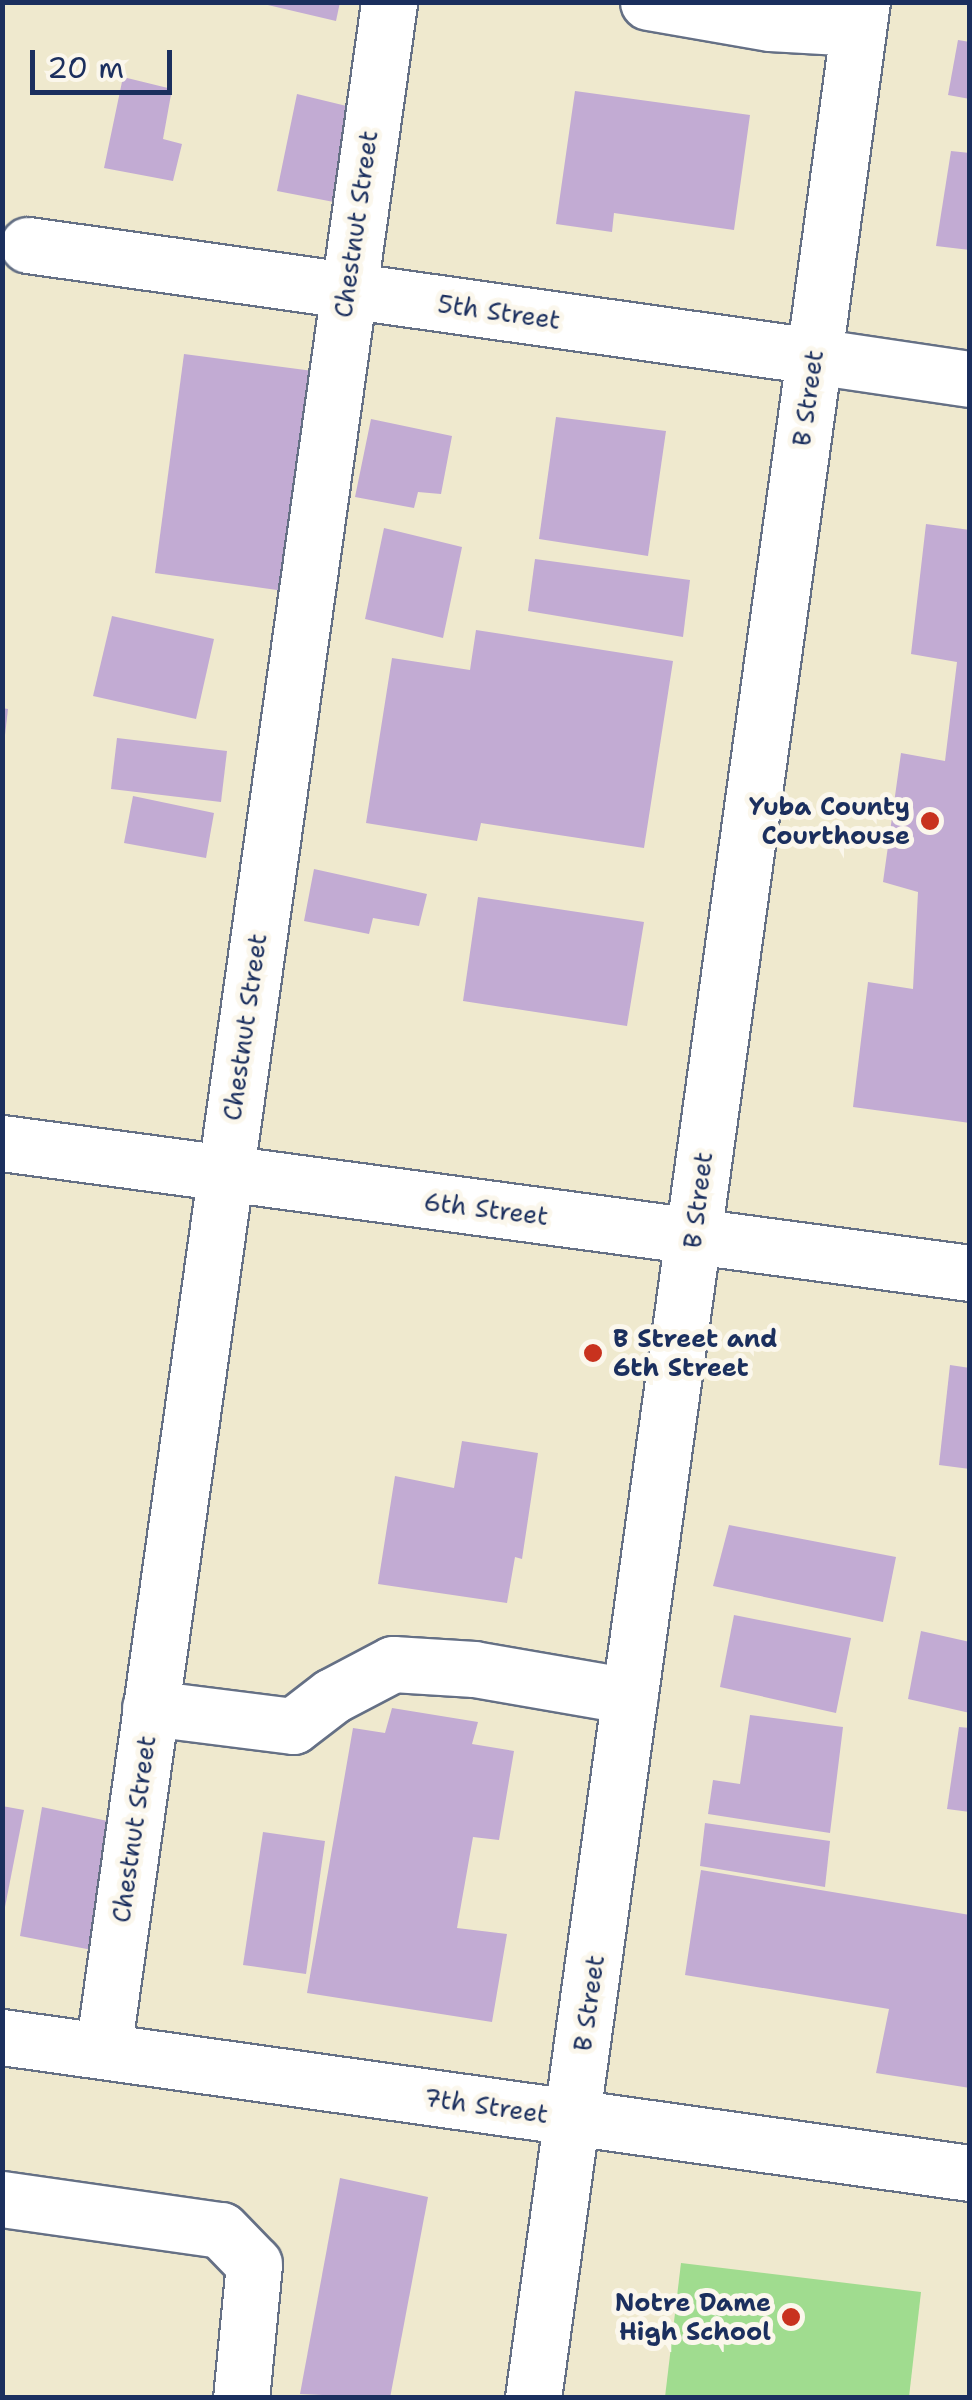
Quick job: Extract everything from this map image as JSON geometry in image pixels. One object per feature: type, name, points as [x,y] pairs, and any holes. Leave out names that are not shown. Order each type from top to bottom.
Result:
[{"type":"street","name":"Chestnut Street","points":[[103,2051],[389,2]]},
{"type":"street","points":[[648,2],[770,23],[860,16]]},
{"type":"street","name":"B Street","points":[[533,2398],[860,16]]},
{"type":"street","name":"5th Street","points":[[28,245],[970,379]]},
{"type":"street","name":"6th Street","points":[[2,1143],[970,1274]]},
{"type":"street","points":[[150,1708],[292,1726],[332,1696],[393,1664],[474,1669],[630,1696]]},
{"type":"street","name":"7th Street","points":[[2,2037],[970,2174]]},
{"type":"street","points":[[2,2199],[221,2230],[254,2264],[241,2398]]},
{"type":"green space","points":[[681,2263],[921,2292],[909,2397],[665,2397]]},
{"type":"building","points":[[255,2],[340,2],[336,21]]},
{"type":"building","points":[[958,40],[970,42],[970,99],[948,95]]},
{"type":"building","points":[[123,77],[172,89],[163,139],[182,144],[173,181],[104,168]]},
{"type":"building","points":[[575,91],[750,115],[734,230],[614,213],[612,232],[556,224]]},
{"type":"building","points":[[297,94],[359,109],[339,203],[277,191]]},
{"type":"building","points":[[951,151],[970,153],[970,250],[936,246]]},
{"type":"building","points":[[184,354],[313,371],[284,591],[155,573]]},
{"type":"building","points":[[556,417],[666,431],[648,556],[539,539]]},
{"type":"building","points":[[371,419],[452,436],[441,494],[418,492],[414,508],[355,497]]},
{"type":"building","name":"Yuba County Courthouse","points":[[926,524],[970,530],[970,1123],[853,1107],[868,982],[913,989],[918,892],[883,882],[901,753],[945,761],[957,662],[911,654]]},
{"type":"building","points":[[384,528],[462,547],[443,638],[365,619]]},
{"type":"building","points":[[535,559],[690,580],[683,637],[528,611]]},
{"type":"building","points":[[112,616],[214,639],[196,719],[93,696]]},
{"type":"building","points":[[476,630],[673,661],[644,848],[481,823],[477,841],[366,823],[392,658],[470,670]]},
{"type":"building","points":[[2,708],[8,709],[5,735],[2,735]]},
{"type":"building","points":[[117,738],[227,751],[221,802],[111,789]]},
{"type":"building","points":[[133,796],[214,813],[206,858],[124,843]]},
{"type":"building","points":[[314,869],[427,894],[419,926],[373,918],[369,934],[304,921]]},
{"type":"building","points":[[478,897],[644,922],[627,1026],[463,1001]]},
{"type":"building","points":[[950,1365],[970,1368],[970,1469],[939,1465]]},
{"type":"building","points":[[462,1441],[538,1453],[522,1559],[515,1557],[507,1603],[378,1584],[395,1476],[454,1488]]},
{"type":"building","points":[[729,1525],[896,1557],[883,1622],[713,1586]]},
{"type":"building","points":[[734,1615],[851,1638],[836,1713],[720,1687]]},
{"type":"building","points":[[921,1631],[970,1642],[970,1713],[908,1699]]},
{"type":"building","points":[[392,1708],[478,1722],[472,1744],[514,1751],[499,1840],[473,1837],[457,1928],[507,1934],[492,2022],[307,1993],[353,1728],[385,1733]]},
{"type":"building","points":[[750,1715],[843,1727],[830,1833],[708,1814],[713,1780],[740,1784]]},
{"type":"building","points":[[959,1727],[970,1728],[970,1812],[947,1809]]},
{"type":"building","points":[[2,1806],[24,1810],[4,1912],[2,1912]]},
{"type":"building","points":[[42,1807],[117,1823],[92,1950],[20,1936]]},
{"type":"building","points":[[705,1823],[830,1841],[825,1887],[700,1866]]},
{"type":"building","points":[[263,1832],[325,1841],[306,1974],[243,1965]]},
{"type":"building","points":[[701,1870],[970,1915],[970,2088],[876,2073],[889,2009],[685,1975]]},
{"type":"building","points":[[340,2178],[428,2197],[390,2398],[300,2394]]},
{"type":"place","name":"Yuba County Courthouse","points":[[930,821]]},
{"type":"place","name":"B Street and 6th Street","points":[[593,1353]]},
{"type":"place","name":"Notre Dame High School","points":[[791,2317]]}]
